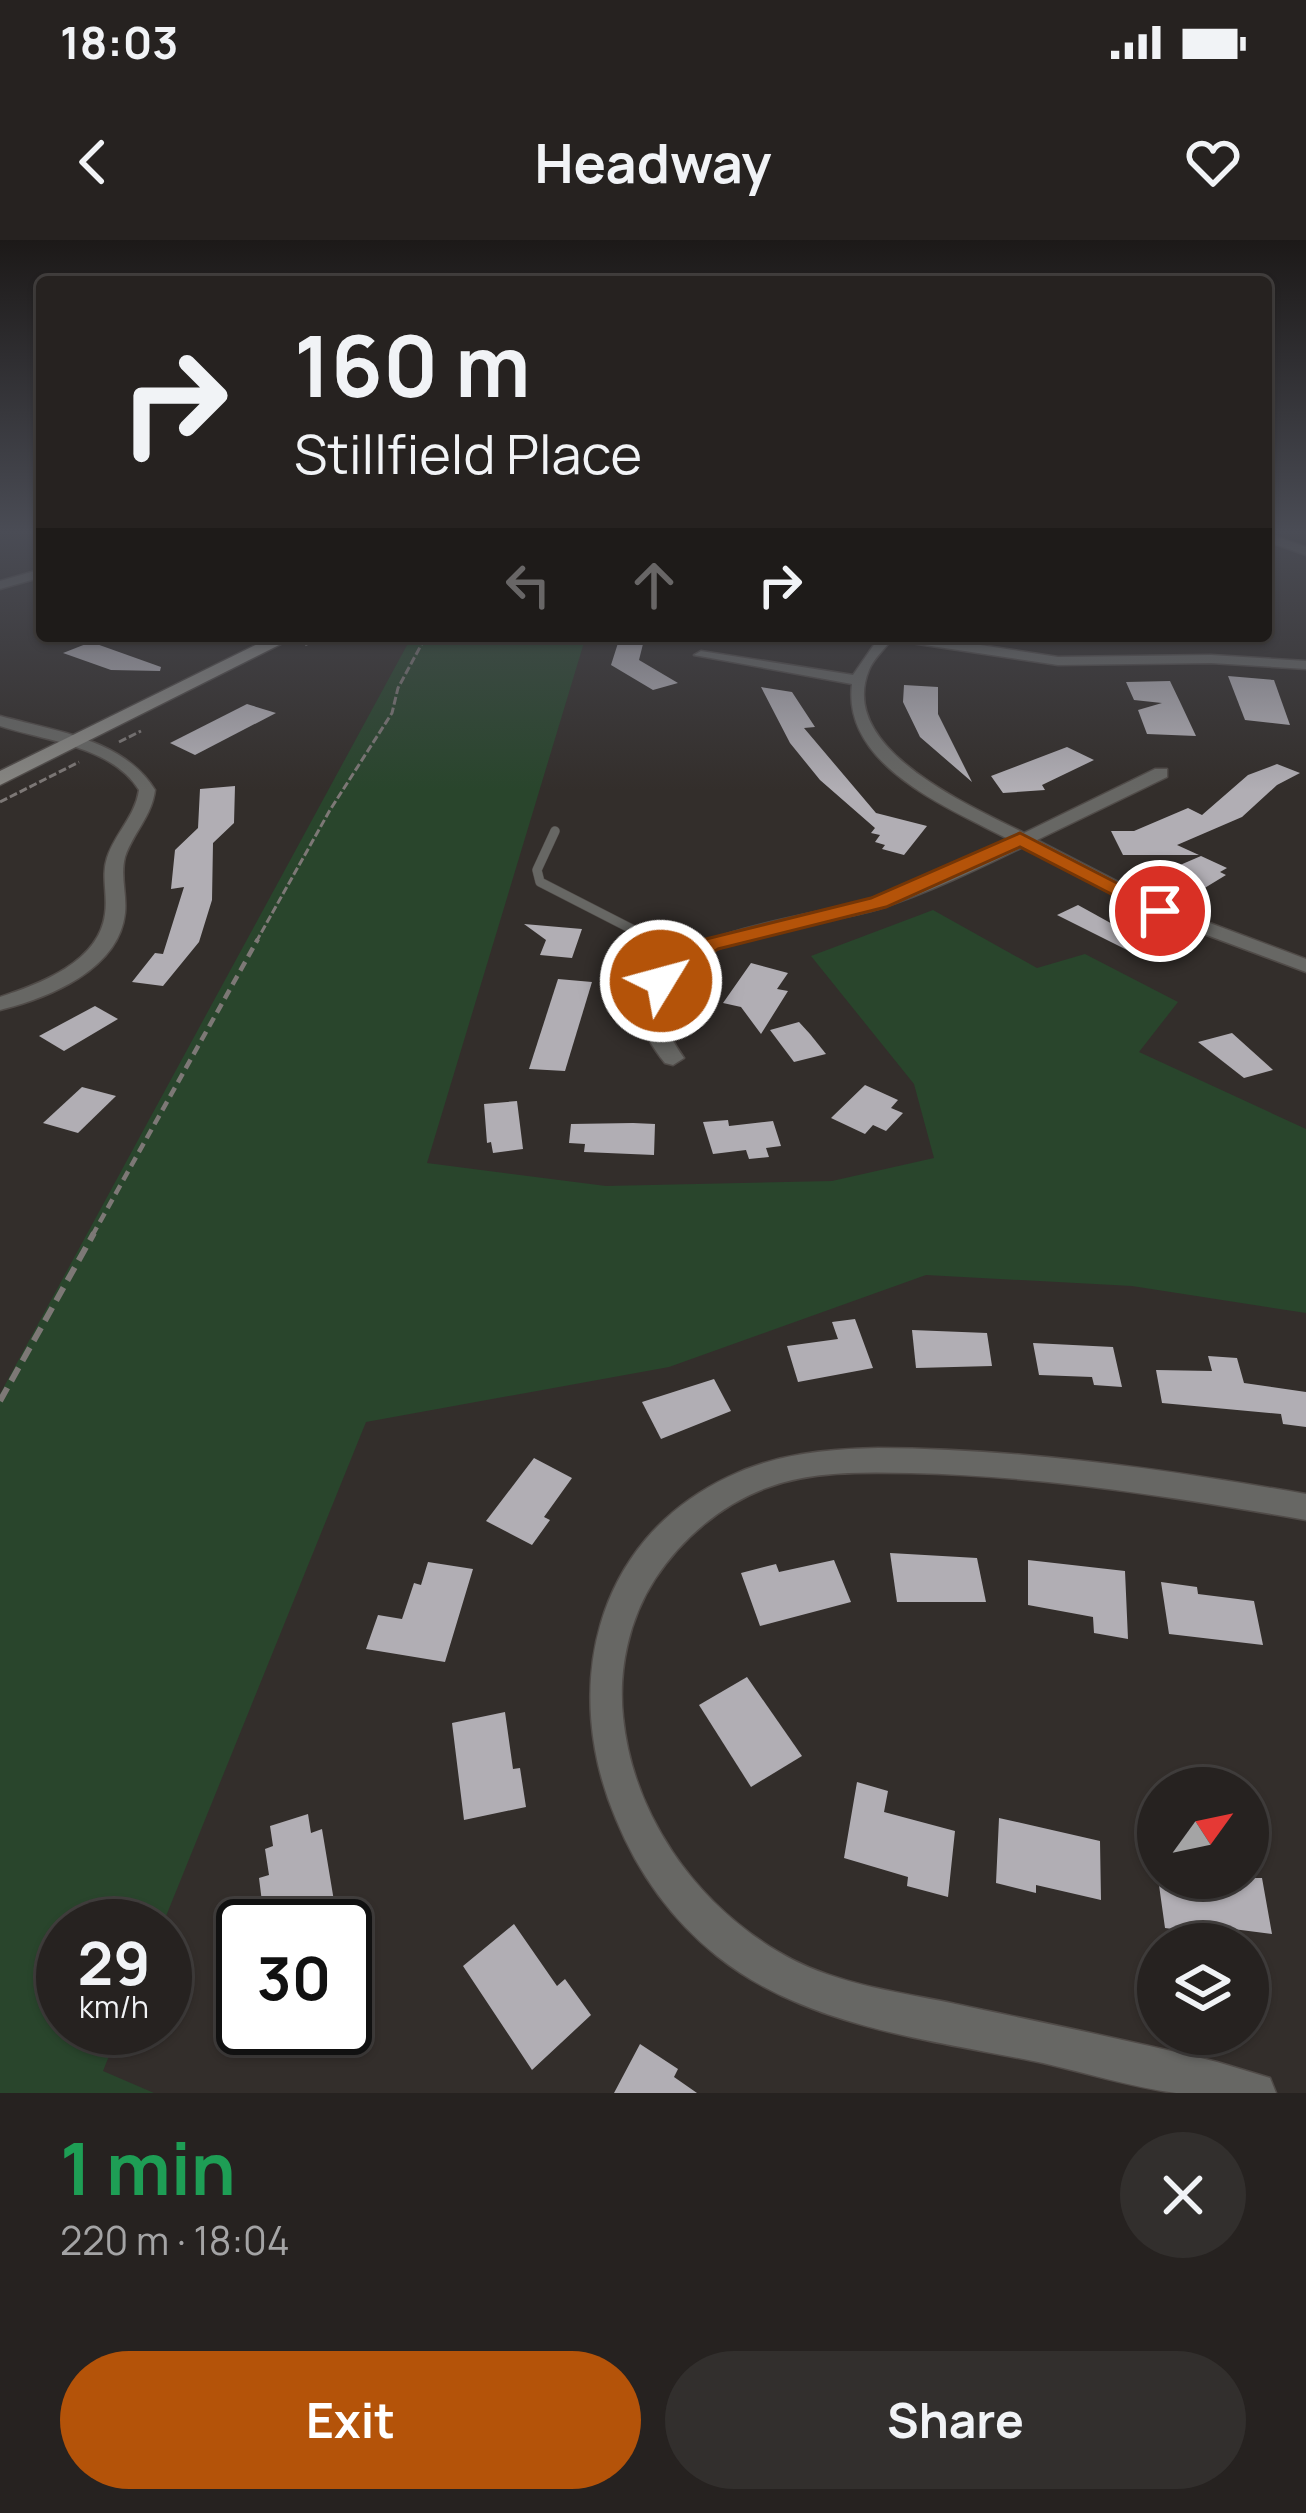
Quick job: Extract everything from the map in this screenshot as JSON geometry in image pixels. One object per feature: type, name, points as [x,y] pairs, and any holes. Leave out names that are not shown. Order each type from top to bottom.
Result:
[{"type":"main road","points":[[0,779],[276,642]]},
{"type":"street","points":[[886,642],[857,680],[860,716],[886,757],[930,791],[1160,911],[1306,966]]},
{"type":"street","points":[[931,642],[1058,661],[1211,659],[1306,665]]},
{"type":"street","points":[[701,655],[857,680]]},
{"type":"street","points":[[0,721],[133,769],[147,790],[143,810],[116,860],[113,926],[99,947],[44,987],[0,1004]]},
{"type":"street","points":[[673,1058],[655,1040],[650,1012],[661,981],[687,957],[737,936],[879,902],[1161,773]]},
{"type":"street","points":[[1255,2093],[858,2002],[767,1967],[701,1918],[651,1856],[626,1809],[612,1764],[605,1683],[624,1605],[665,1541],[718,1497],[756,1478],[802,1465],[863,1460],[1070,1467],[1306,1507]]},
{"type":"lane","points":[[555,831],[537,870],[540,882],[687,957]]},
{"type":"path","points":[[0,1401],[330,810],[392,713],[398,688],[423,642]]},
{"type":"green space","points":[[409,642],[584,642],[427,1163],[606,1186],[832,1181],[934,1158],[914,1084],[811,956],[933,910],[1037,968],[1085,954],[1178,1002],[1139,1052],[1306,1129],[1306,1313],[1132,1286],[926,1275],[669,1367],[366,1422],[173,1899],[36,1899],[36,2055],[109,2055],[103,2071],[154,2093],[0,2093],[0,1394]]},
{"type":"building","points":[[91,642],[161,667],[160,671],[111,670],[63,653]]},
{"type":"building","points":[[618,643],[643,644],[639,660],[678,683],[653,690],[611,665]]},
{"type":"building","points":[[1228,676],[1274,680],[1290,725],[1245,720]]},
{"type":"building","points":[[1170,681],[1196,736],[1147,734],[1138,710],[1162,703],[1134,700],[1126,682]]},
{"type":"building","points":[[904,685],[938,687],[938,714],[972,782],[920,737],[903,702]]},
{"type":"building","points":[[761,687],[792,692],[815,727],[804,728],[876,813],[927,826],[904,855],[882,849],[885,845],[875,842],[880,835],[871,833],[875,828],[820,780],[790,743]]},
{"type":"building","points":[[247,704],[276,713],[195,755],[170,743]]},
{"type":"building","points":[[1067,747],[1094,760],[1042,785],[1045,790],[1003,793],[991,776]]},
{"type":"building","points":[[1277,764],[1300,773],[1277,785],[1242,817],[1177,845],[1199,855],[1123,855],[1111,831],[1134,831],[1188,808],[1202,815],[1248,775]]},
{"type":"building","points":[[235,786],[234,823],[213,843],[212,900],[199,942],[163,986],[132,982],[155,953],[163,954],[184,887],[171,889],[175,850],[198,828],[200,789]]},
{"type":"building","points":[[1201,856],[1227,868],[1220,872],[1226,875],[1203,889],[1166,871]]},
{"type":"building","points":[[1078,905],[1154,947],[1147,960],[1057,915]]},
{"type":"building","points":[[524,924],[582,929],[572,958],[540,955],[546,940]]},
{"type":"building","points":[[751,963],[788,973],[777,989],[788,991],[761,1034],[741,1007],[723,1003]]},
{"type":"building","points":[[558,979],[592,982],[565,1071],[529,1069]]},
{"type":"building","points":[[95,1006],[118,1019],[64,1051],[39,1036]]},
{"type":"building","points":[[799,1022],[826,1054],[794,1062],[770,1030]]},
{"type":"building","points":[[1232,1033],[1273,1070],[1244,1078],[1198,1042]]},
{"type":"building","points":[[865,1085],[898,1100],[891,1108],[903,1113],[886,1131],[873,1125],[865,1134],[831,1118]]},
{"type":"building","points":[[82,1087],[116,1096],[78,1133],[43,1123]]},
{"type":"building","points":[[517,1101],[523,1149],[493,1153],[491,1142],[487,1143],[484,1104]]},
{"type":"building","points":[[728,1120],[729,1126],[773,1121],[781,1146],[766,1148],[769,1157],[749,1159],[746,1150],[713,1154],[703,1122]]},
{"type":"building","points":[[571,1124],[655,1124],[654,1155],[584,1152],[585,1144],[569,1143]]},
{"type":"building","points":[[855,1319],[873,1368],[798,1382],[787,1346],[838,1339],[832,1322]]},
{"type":"building","points":[[912,1330],[987,1333],[992,1366],[916,1368]]},
{"type":"building","points":[[1033,1343],[1113,1347],[1122,1387],[1094,1385],[1092,1377],[1039,1375]]},
{"type":"building","points":[[1208,1356],[1237,1358],[1244,1383],[1306,1392],[1306,1427],[1283,1424],[1281,1414],[1162,1403],[1156,1370],[1212,1371]]},
{"type":"building","points":[[714,1379],[731,1411],[661,1439],[642,1402]]},
{"type":"building","points":[[534,1458],[572,1478],[544,1517],[550,1520],[532,1545],[486,1521]]},
{"type":"building","points":[[890,1553],[977,1558],[986,1602],[897,1602]]},
{"type":"building","points":[[834,1560],[851,1602],[760,1626],[741,1573],[776,1564],[779,1572]]},
{"type":"building","points":[[1028,1560],[1125,1571],[1128,1639],[1094,1633],[1093,1617],[1028,1605]]},
{"type":"building","points":[[428,1562],[473,1569],[445,1662],[366,1649],[378,1615],[402,1619],[414,1583],[421,1585]]},
{"type":"building","points":[[1161,1582],[1197,1587],[1198,1594],[1254,1601],[1263,1645],[1169,1634]]},
{"type":"building","points":[[747,1677],[802,1756],[751,1787],[699,1705]]},
{"type":"building","points":[[505,1712],[513,1769],[520,1768],[526,1807],[464,1820],[452,1723]]},
{"type":"building","points":[[857,1782],[888,1791],[884,1812],[955,1831],[948,1897],[907,1886],[908,1877],[844,1858]]},
{"type":"building","points":[[308,1814],[311,1833],[322,1829],[334,1899],[262,1899],[259,1878],[269,1875],[265,1849],[273,1846],[270,1826]]},
{"type":"building","points":[[999,1818],[1100,1841],[1101,1900],[1036,1885],[1036,1893],[996,1883]]},
{"type":"building","points":[[1161,1899],[1266,1899],[1272,1934],[1269,1923],[1164,1923]]},
{"type":"building","points":[[514,1924],[557,1986],[565,1979],[591,2015],[532,2070],[463,1966]]},
{"type":"building","points":[[640,2044],[678,2069],[674,2077],[697,2093],[614,2093]]},
{"type":"route","points":[[661,981],[687,957],[710,945],[879,902],[1020,839],[1160,911]]}]
